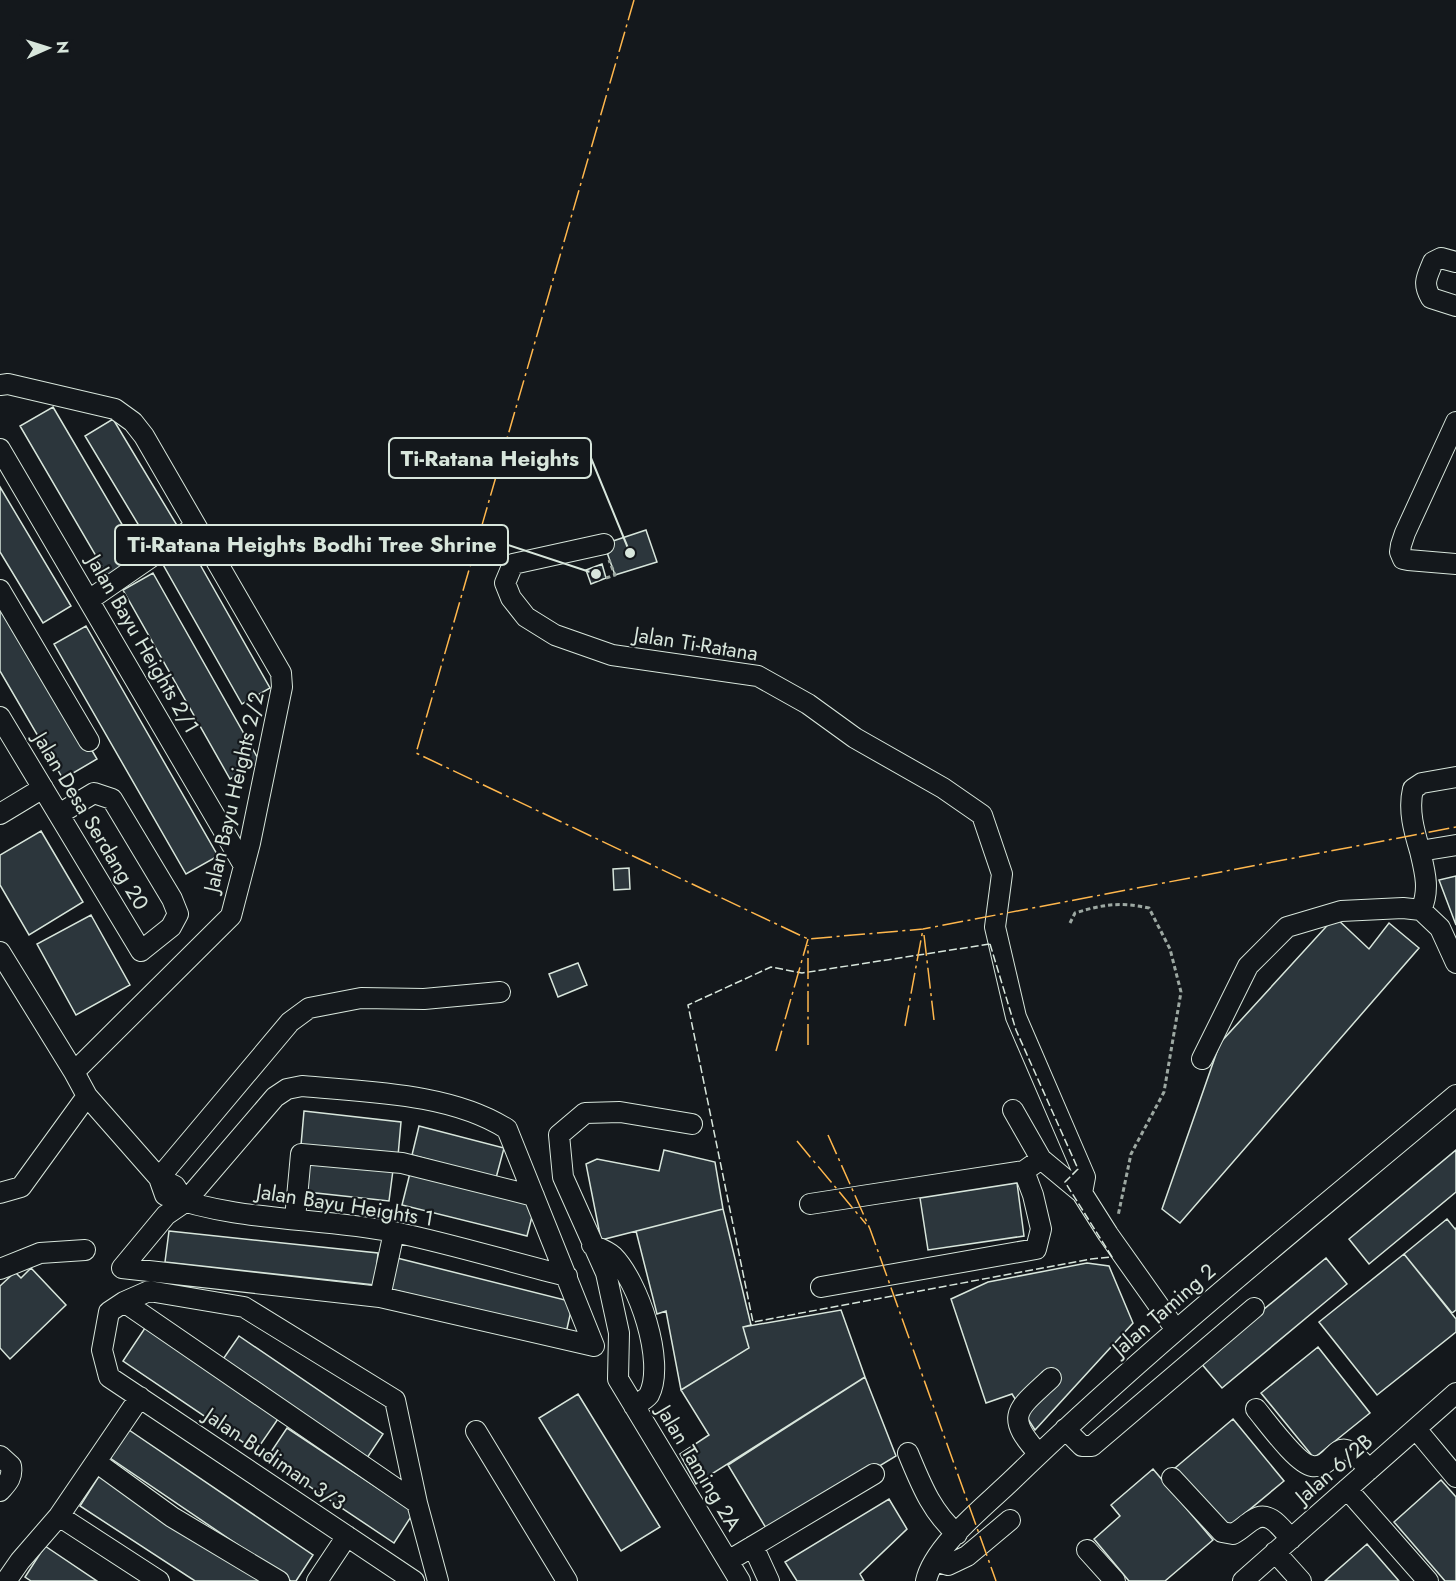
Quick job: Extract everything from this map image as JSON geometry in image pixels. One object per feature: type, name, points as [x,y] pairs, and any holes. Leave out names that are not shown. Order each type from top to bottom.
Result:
[{"type":"street","points":[[1456,262],[1441,258],[1433,262],[1426,278],[1425,289],[1431,298],[1456,306]]},
{"type":"street","name":"Jalan Bayu Heights 2/2","points":[[0,385],[8,384],[115,409],[133,422],[144,436],[281,673],[282,687],[250,843],[231,916],[74,1072]]},
{"type":"street","points":[[1456,422],[1406,532],[1400,552],[1403,559],[1456,564]]},
{"type":"street","name":"Jalan Bayu Heights 2/1","points":[[0,449],[243,864]]},
{"type":"street","points":[[89,600],[196,526]]},
{"type":"street","name":"Jalan Ti-Ratana","points":[[604,544],[513,564],[505,583],[511,598],[526,617],[555,635],[612,655],[758,676],[808,704],[855,738],[943,788],[982,815],[1002,874],[995,927],[1016,1017],[1085,1177],[1082,1193]]},
{"type":"street","points":[[0,590],[89,741]]},
{"type":"street","name":"Jalan Desa Serdang 20","points":[[0,717],[141,951],[171,927],[178,914],[172,899],[112,799],[94,793],[59,814]]},
{"type":"street","points":[[1421,910],[1426,898],[1426,881],[1410,800],[1413,789],[1422,783],[1456,777]]},
{"type":"street","points":[[0,814],[43,789]]},
{"type":"street","points":[[1420,851],[1456,845]]},
{"type":"street","points":[[1202,1059],[1248,966],[1287,927],[1341,911],[1404,908],[1421,910],[1440,928],[1456,963]]},
{"type":"street","points":[[0,952],[87,1096],[159,1178],[165,1195],[185,1202]]},
{"type":"street","points":[[159,1178],[290,1022],[309,1008],[361,998],[424,999],[500,992]]},
{"type":"street","points":[[302,1086],[412,1097],[483,1115],[507,1129],[534,1196],[594,1346],[380,1297],[122,1268],[166,1215],[185,1202],[275,1098],[287,1089],[302,1086]]},
{"type":"street","name":"Jalan Taming 2","points":[[926,1581],[943,1547],[1065,1429],[1176,1330],[1456,1095]]},
{"type":"street","points":[[0,1193],[21,1187],[87,1096]]},
{"type":"street","points":[[1013,1110],[1041,1159],[1082,1193],[1176,1330]]},
{"type":"street","points":[[634,1406],[648,1396],[656,1373],[646,1319],[630,1276],[611,1254],[592,1245],[563,1177],[559,1135],[585,1113],[620,1112],[692,1124]]},
{"type":"street","points":[[295,1219],[301,1154],[402,1163],[534,1196]]},
{"type":"street","points":[[810,1204],[1024,1171],[1041,1159]]},
{"type":"street","points":[[821,1287],[1036,1249],[1041,1229],[1033,1195],[1024,1171]]},
{"type":"street","name":"Jalan Bayu Heights 1","points":[[185,1202],[224,1210],[394,1232],[567,1276]]},
{"type":"street","points":[[380,1297],[394,1232]]},
{"type":"street","name":"Jalan Taming 2A","points":[[592,1245],[606,1273],[619,1333],[618,1379],[740,1581]]},
{"type":"street","points":[[0,1269],[40,1253],[85,1250]]},
{"type":"street","points":[[124,1302],[149,1292],[244,1306],[395,1400],[417,1503],[438,1581]]},
{"type":"street","points":[[124,1302],[417,1503]]},
{"type":"street","name":"Jalan Budiman 3/3","points":[[124,1302],[109,1312],[105,1327],[102,1350],[110,1377],[414,1581]]},
{"type":"street","points":[[1065,1429],[1082,1446],[1092,1446],[1254,1308]]},
{"type":"street","points":[[1039,1454],[1018,1430],[1018,1415],[1024,1403],[1051,1378]]},
{"type":"street","name":"Jalan 6/2B","points":[[1243,1581],[1456,1393]]},
{"type":"street","points":[[13,1578],[59,1516],[140,1397]]},
{"type":"street","points":[[1256,1409],[1300,1461],[1311,1466],[1320,1465],[1338,1452],[1347,1449],[1355,1453],[1369,1470]]},
{"type":"street","points":[[1416,1429],[1456,1477]]},
{"type":"street","points":[[476,1431],[567,1581]]},
{"type":"street","points":[[908,1453],[932,1504],[943,1521],[957,1534]]},
{"type":"street","points":[[0,1456],[11,1466],[12,1474],[0,1491]]},
{"type":"street","points":[[96,1462],[172,1517],[279,1581]]},
{"type":"street","points":[[728,1561],[874,1474]]},
{"type":"street","points":[[1172,1478],[1222,1532],[1233,1534],[1255,1518],[1264,1516],[1272,1518],[1291,1539]]},
{"type":"street","points":[[1347,1489],[1428,1581]]},
{"type":"street","points":[[59,1516],[159,1581]]},
{"type":"street","points":[[935,1561],[948,1565],[967,1556],[1010,1520]]},
{"type":"street","points":[[317,1581],[347,1536]]},
{"type":"street","points":[[753,1546],[769,1581]]},
{"type":"street","points":[[1087,1550],[1114,1581]]},
{"type":"street","points":[[1275,1552],[1301,1581]]},
{"type":"path","points":[[604,544],[615,575],[606,578]]},
{"type":"path","points":[[1070,923],[1075,913],[1102,904],[1125,903],[1149,908],[1170,949],[1180,992],[1164,1092],[1131,1154],[1122,1204],[1112,1239]]},
{"type":"building","points":[[53,407],[143,560],[110,580],[20,426]]},
{"type":"building","points":[[113,419],[181,532],[153,549],[85,436]]},
{"type":"building","points":[[0,487],[71,606],[43,623],[0,552]]},
{"type":"building","points":[[646,530],[657,562],[615,575],[604,544]]},
{"type":"building","points":[[189,545],[270,688],[242,704],[161,561]]},
{"type":"building","points":[[602,564],[606,578],[591,584],[586,570]]},
{"type":"building","points":[[153,573],[260,762],[230,779],[123,590]]},
{"type":"building","points":[[0,594],[97,759],[63,779],[0,671]]},
{"type":"building","points":[[86,626],[218,856],[186,874],[54,644]]},
{"type":"building","points":[[41,831],[83,902],[29,935],[0,885],[0,855]]},
{"type":"building","points":[[629,868],[630,889],[614,890],[613,869]]},
{"type":"building","points":[[1456,876],[1456,925],[1439,880]]},
{"type":"building","points":[[91,915],[130,985],[76,1015],[37,944]]},
{"type":"building","points":[[1335,917],[1369,949],[1389,923],[1419,948],[1180,1223],[1162,1209],[1220,1043]]},
{"type":"building","points":[[578,963],[587,985],[558,997],[549,974]]},
{"type":"building","points":[[304,1111],[401,1122],[398,1156],[301,1145]]},
{"type":"building","points":[[419,1126],[504,1148],[496,1178],[412,1155]]},
{"type":"building","points":[[664,1150],[715,1162],[723,1209],[601,1240],[586,1164],[597,1159],[659,1171]]},
{"type":"building","points":[[1456,1150],[1456,1192],[1369,1264],[1349,1239]]},
{"type":"building","points":[[310,1161],[393,1170],[389,1201],[307,1192]]},
{"type":"building","points":[[410,1173],[535,1205],[527,1236],[402,1205]]},
{"type":"building","points":[[1017,1183],[1024,1236],[928,1250],[920,1198]]},
{"type":"building","points":[[723,1209],[751,1325],[743,1327],[749,1348],[681,1390],[666,1311],[657,1314],[636,1231]]},
{"type":"building","points":[[1447,1219],[1456,1228],[1456,1310],[1452,1313],[1404,1254]]},
{"type":"building","points":[[169,1231],[378,1253],[375,1285],[165,1262]]},
{"type":"building","points":[[1404,1254],[1456,1319],[1456,1332],[1377,1395],[1319,1322]]},
{"type":"building","points":[[397,1258],[573,1302],[566,1333],[390,1289]]},
{"type":"building","points":[[1326,1258],[1347,1284],[1222,1388],[1200,1362]]},
{"type":"building","points":[[1087,1263],[1109,1266],[1133,1323],[1035,1430],[1012,1394],[986,1403],[951,1299],[988,1282]]},
{"type":"building","points":[[31,1268],[66,1305],[10,1359],[0,1348],[0,1286],[15,1272],[21,1278]]},
{"type":"building","points":[[841,1310],[865,1377],[696,1484],[680,1454],[709,1435],[681,1390],[749,1348],[743,1327]]},
{"type":"building","points":[[145,1328],[278,1419],[256,1451],[123,1361]]},
{"type":"building","points":[[239,1336],[383,1434],[363,1464],[219,1365]]},
{"type":"building","points":[[1318,1347],[1370,1413],[1314,1458],[1261,1393]]},
{"type":"building","points":[[865,1377],[896,1456],[769,1533],[728,1465]]},
{"type":"building","points":[[578,1394],[660,1527],[621,1551],[539,1418]]},
{"type":"building","points":[[1233,1419],[1284,1481],[1226,1529],[1175,1468]]},
{"type":"building","points":[[287,1428],[414,1512],[394,1543],[267,1458]]},
{"type":"building","points":[[129,1430],[313,1555],[296,1581],[291,1581],[110,1458]]},
{"type":"building","points":[[1153,1469],[1213,1540],[1165,1581],[1129,1581],[1094,1539],[1120,1516],[1111,1505]]},
{"type":"building","points":[[101,1473],[268,1581],[195,1581],[80,1506]]},
{"type":"building","points":[[1441,1480],[1456,1497],[1456,1581],[1445,1581],[1394,1522]]},
{"type":"building","points":[[889,1499],[907,1529],[860,1574],[864,1581],[797,1581],[785,1562]]},
{"type":"building","points":[[1367,1544],[1399,1581],[1325,1581]]},
{"type":"building","points":[[45,1546],[97,1581],[31,1581],[25,1577]]},
{"type":"fence","points":[[990,944],[1016,1030],[1078,1169],[1065,1182],[1112,1257],[753,1322],[688,1005],[771,967],[802,973],[990,944]]},
{"type":"power","points":[[634,0],[416,753],[808,939],[923,929],[1456,827]]},
{"type":"power","points":[[905,1026],[923,929]]},
{"type":"power","points":[[924,935],[934,1020]]},
{"type":"power","points":[[776,1051],[808,939]]},
{"type":"power","points":[[808,945],[808,1045]]},
{"type":"power","points":[[828,1135],[870,1229],[996,1581]]},
{"type":"power","points":[[797,1141],[866,1224]]},
{"type":"place","name":"Ti-Ratana Heights","points":[[630,553]]},
{"type":"place","name":"Ti-Ratana Heights Bodhi Tree Shrine","points":[[596,574]]}]
